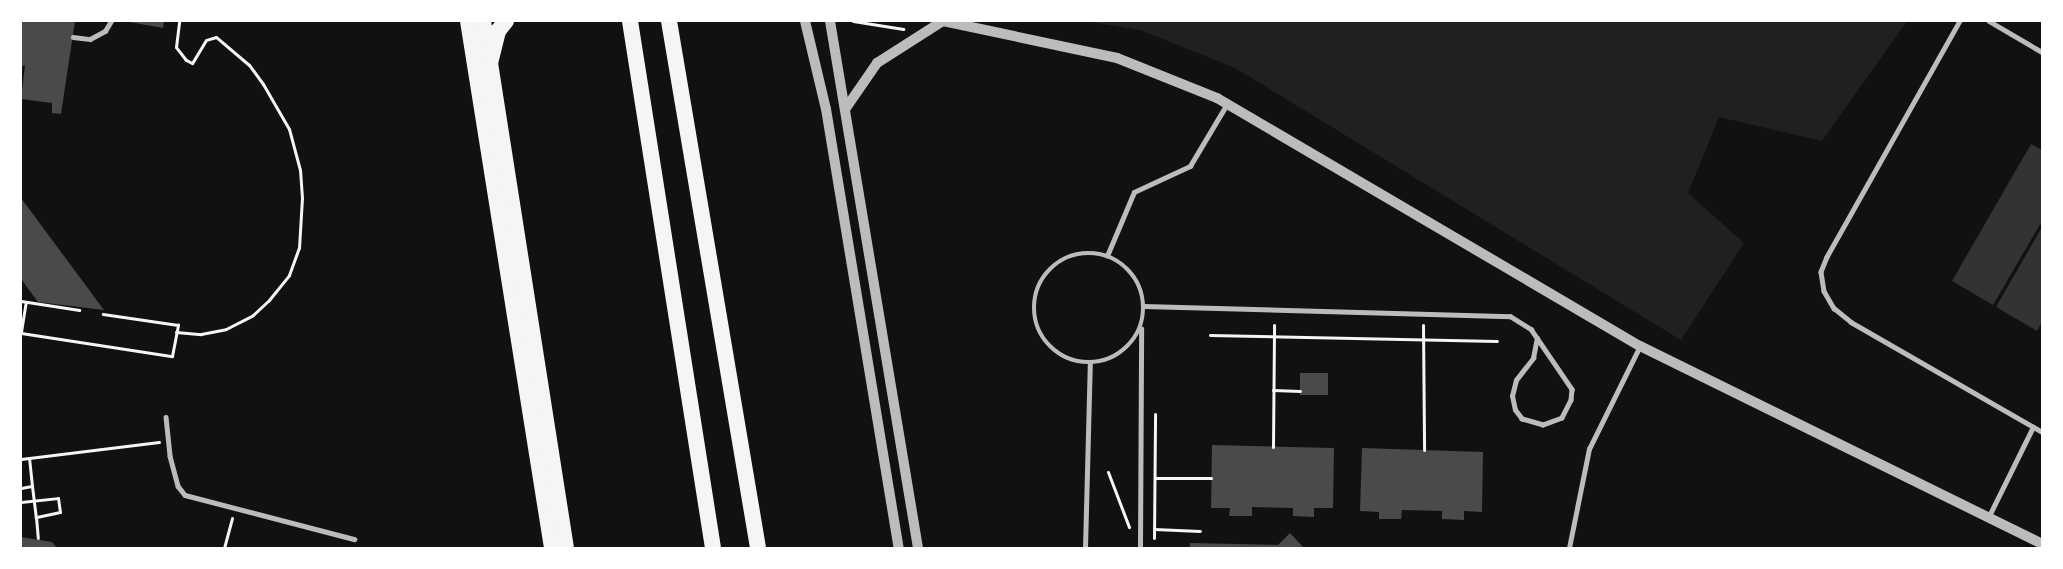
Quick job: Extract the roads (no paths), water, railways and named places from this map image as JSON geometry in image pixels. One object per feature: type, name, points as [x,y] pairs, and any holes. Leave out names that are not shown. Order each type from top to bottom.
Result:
[{"type":"highway","points":[[490,63],[498,32],[506,21]]},
{"type":"highway","points":[[630,21],[713,548]]},
{"type":"highway","points":[[471,23],[490,63],[566,548]]},
{"type":"highway","points":[[471,23],[552,548]]},
{"type":"highway","points":[[670,26],[758,548]]},
{"type":"street","points":[[805,21],[826,109],[899,548]]},
{"type":"street","points":[[830,21],[918,548]]},
{"type":"street","points":[[846,108],[877,63],[943,21],[1117,58],[1227,104],[1640,346],[2042,544]]},
{"type":"lane","points":[[73,37],[90,39],[105,31],[111,21]]},
{"type":"lane","points":[[1960,21],[1821,272],[1824,291],[1834,308],[1851,322],[2042,432]]},
{"type":"lane","points":[[1989,21],[2042,52]]},
{"type":"lane","points":[[1107,256],[1134,192],[1190,166],[1227,104]]},
{"type":"lane","points":[[1140,548],[1141,328],[1144,306],[1135,277],[1107,256],[1088,253],[1070,256],[1054,266],[1042,280],[1035,297],[1034,316],[1040,334],[1052,348],[1067,359],[1090,363],[1119,355],[1141,328]]},
{"type":"lane","points":[[1144,306],[1510,316],[1520,319],[1537,338],[1560,367],[1572,389],[1571,400],[1562,417],[1543,425],[1522,418],[1515,411],[1512,396],[1516,380],[1533,358],[1537,338]]},
{"type":"lane","points":[[1569,548],[1588,449],[1640,346]]},
{"type":"lane","points":[[1085,548],[1090,363]]},
{"type":"lane","points":[[166,417],[168,441],[178,486],[185,495],[354,539]]},
{"type":"lane","points":[[1988,517],[2033,427]]}]
